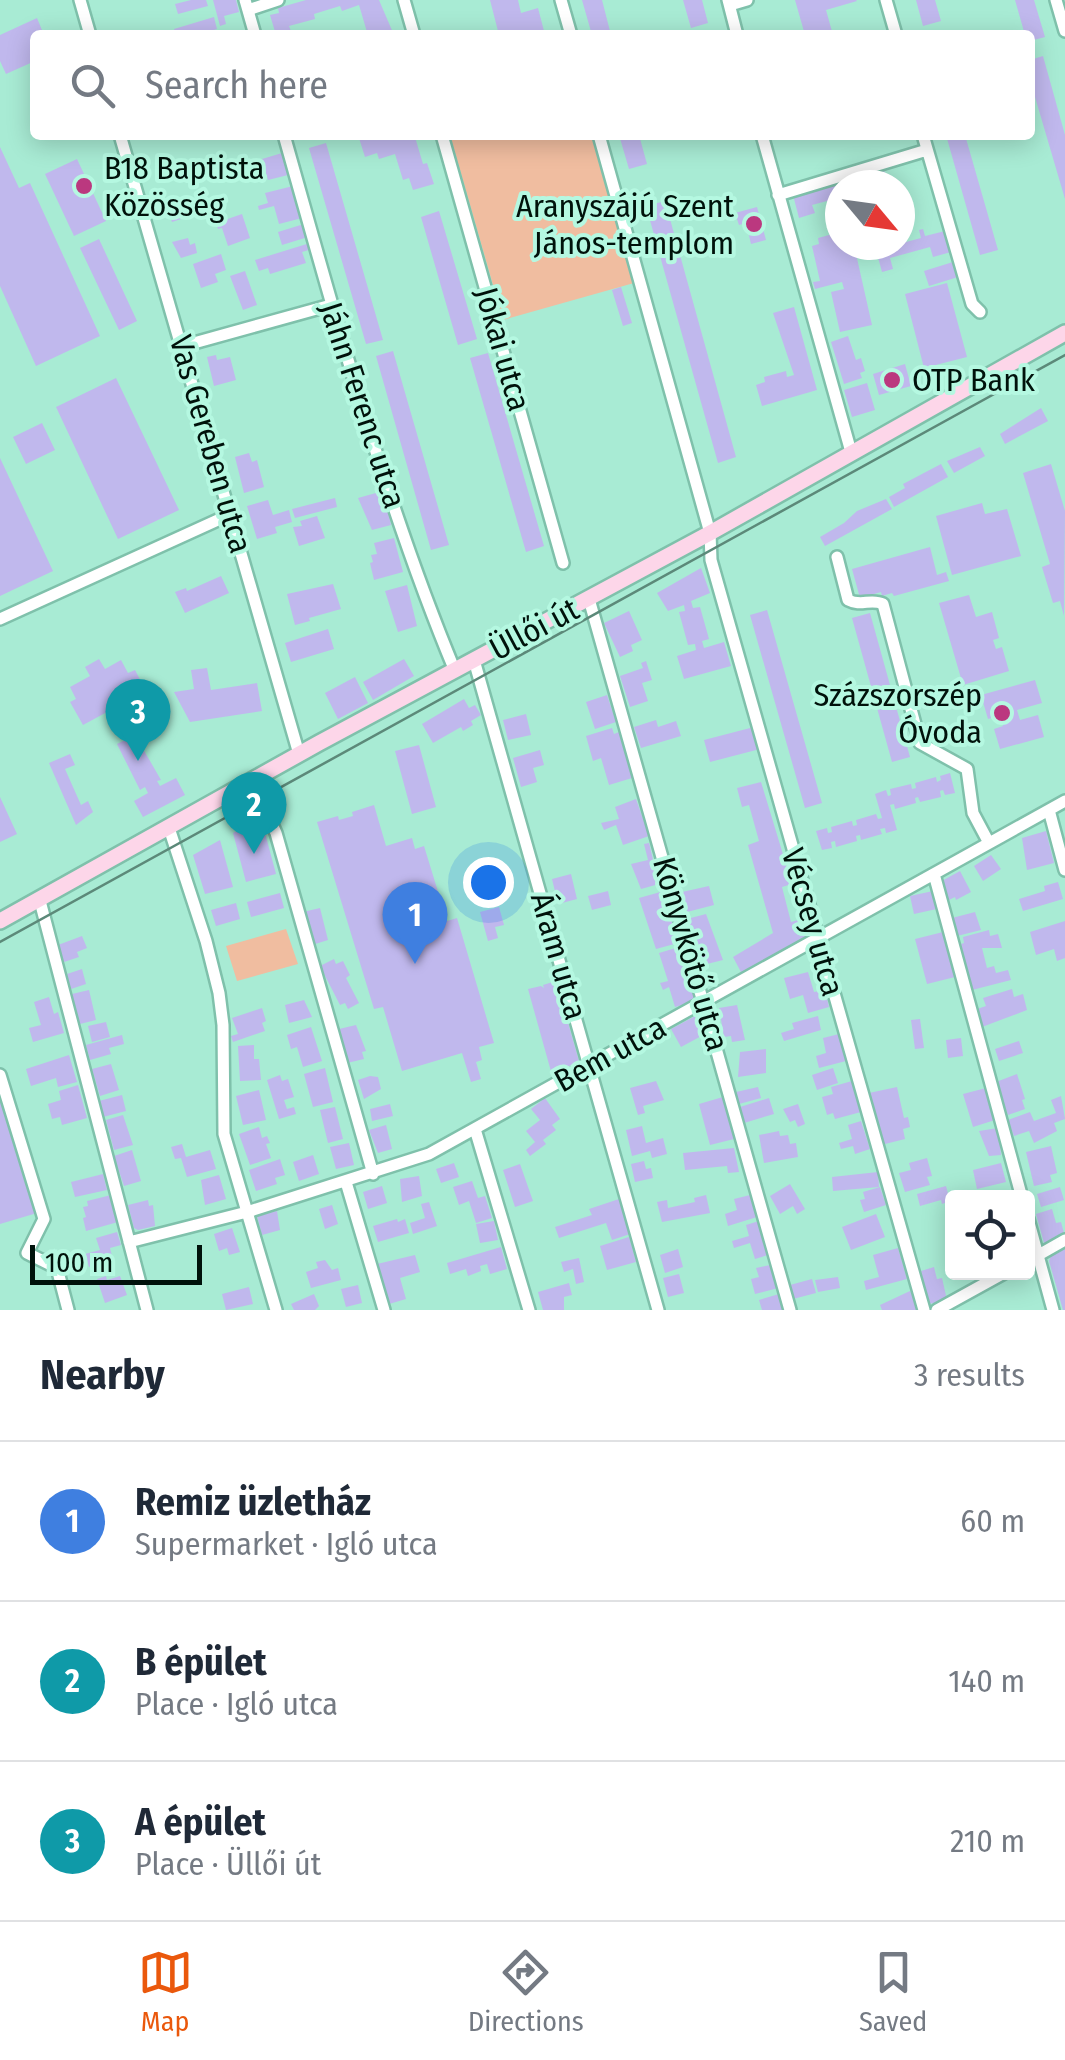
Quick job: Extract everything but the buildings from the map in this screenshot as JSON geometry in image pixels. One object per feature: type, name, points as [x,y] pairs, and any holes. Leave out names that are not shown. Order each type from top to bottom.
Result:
[{"type":"main road","name":"Üllői út","points":[[0,921],[299,754],[710,533],[1065,332]]},
{"type":"street","points":[[80,0],[89,30]]},
{"type":"street","points":[[254,30],[247,5],[278,0]]},
{"type":"street","points":[[404,0],[413,30]]},
{"type":"street","points":[[561,0],[570,30]]},
{"type":"street","points":[[736,30],[729,3],[747,0]]},
{"type":"street","points":[[886,0],[895,30]]},
{"type":"street","points":[[1056,0],[1065,31]]},
{"type":"street","name":"Vas Gereben utca","points":[[121,140],[299,754]]},
{"type":"street","name":"Jáhn Ferenc utca","points":[[285,140],[330,305],[420,580],[454,671]]},
{"type":"street","name":"Jókai utca","points":[[443,140],[564,563]]},
{"type":"street","name":"Vécsey utca","points":[[600,140],[710,533],[708,551],[924,1310]]},
{"type":"street","points":[[763,140],[851,452]]},
{"type":"street","points":[[924,140],[972,304],[980,312]]},
{"type":"street","points":[[778,195],[927,150]]},
{"type":"street","points":[[183,346],[330,305]]},
{"type":"street","points":[[0,619],[232,514]]},
{"type":"street","points":[[837,557],[848,600],[855,604],[883,604],[920,744],[967,769],[973,813],[989,842]]},
{"type":"street","name":"Könyvkötő utca","points":[[590,599],[790,1310]]},
{"type":"street","name":"Áram utca","points":[[474,660],[658,1310]]},
{"type":"street","points":[[258,778],[373,1174]]},
{"type":"street","name":"Bem utca","points":[[128,1242],[246,1212],[414,1160],[1065,802]]},
{"type":"street","points":[[1049,810],[1065,870]]},
{"type":"street","points":[[169,828],[219,993],[224,1134],[276,1310]]},
{"type":"street","points":[[934,874],[1020,1190]]},
{"type":"street","points":[[40,901],[148,1310]]},
{"type":"street","points":[[0,1074],[44,1219],[27,1252],[57,1268],[68,1310]]},
{"type":"street","points":[[475,1129],[529,1310]]},
{"type":"street","points":[[346,1182],[384,1310]]},
{"type":"street","points":[[1035,1256],[1065,1240]]},
{"type":"street","points":[[1035,1265],[1054,1310]]},
{"type":"street","points":[[938,1310],[992,1280]]},
{"type":"shaded area","points":[[451,140],[592,140],[634,283],[503,320]]},
{"type":"shaded area","points":[[286,929],[298,964],[237,981],[226,946]]},
{"type":"tram line","points":[[0,942],[1065,355]]},
{"type":"place","name":"B18 Baptista Közösség","points":[[84,186]]},
{"type":"place","name":"Aranyszájú Szent János-templom","points":[[754,224]]},
{"type":"place","name":"OTP Bank","points":[[892,380]]},
{"type":"place","name":"Százszorszép Óvoda","points":[[1002,713]]},
{"type":"place","name":"A épület","points":[[138,761]]},
{"type":"place","name":"B épület","points":[[254,854]]},
{"type":"place","name":"Remiz üzletház","points":[[415,964]]}]
